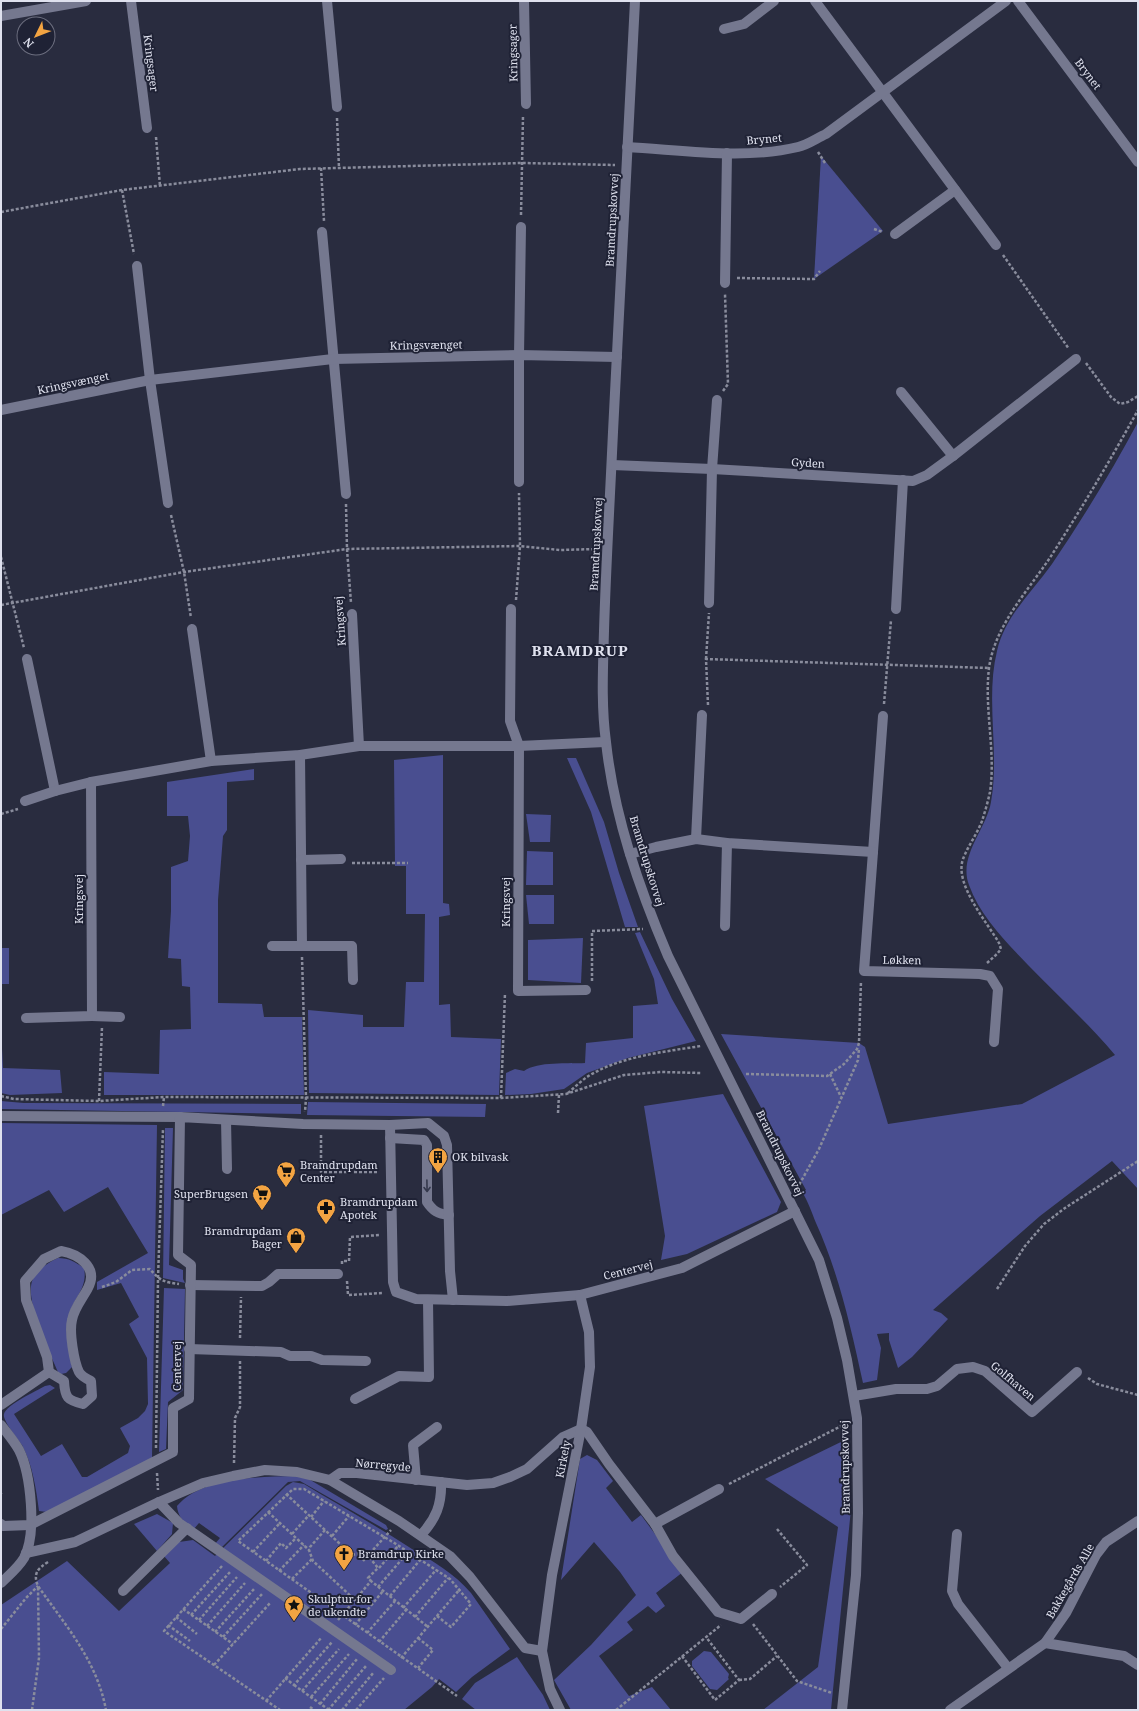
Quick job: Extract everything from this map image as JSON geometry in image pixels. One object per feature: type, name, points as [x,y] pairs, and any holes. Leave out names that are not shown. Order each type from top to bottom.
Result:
[{"type":"street","points":[[1,16],[86,1]]},
{"type":"street","name":"Kringsager","points":[[131,1],[146,128]]},
{"type":"street","points":[[327,1],[336,107]]},
{"type":"street","name":"Kringsager","points":[[524,1],[526,104]]},
{"type":"street","name":"Bramdrupskovvej","points":[[635,1],[607,549],[602,701],[610,776],[630,854],[642,892],[656,928],[668,956],[818,1260],[835,1311],[847,1360],[857,1418],[858,1513],[856,1575],[842,1710]]},
{"type":"street","points":[[724,29],[744,24],[774,1]]},
{"type":"street","points":[[815,1],[996,246]]},
{"type":"street","name":"Brynet","points":[[627,147],[727,153],[773,151],[799,147],[826,134],[1006,1]]},
{"type":"street","name":"Brynet","points":[[1018,1],[1138,162]]},
{"type":"street","points":[[725,280],[727,153]]},
{"type":"street","points":[[895,234],[955,190]]},
{"type":"street","points":[[519,482],[521,227]]},
{"type":"street","points":[[322,232],[346,494]]},
{"type":"street","points":[[137,266],[150,380],[168,503]]},
{"type":"street","name":"Kringsvænget","points":[[1,410],[150,380],[333,359],[519,355],[617,357]]},
{"type":"street","name":"Gyden","points":[[612,465],[712,469],[914,481],[927,476],[1076,359]]},
{"type":"street","points":[[901,392],[953,456]]},
{"type":"street","points":[[709,603],[712,469],[717,400]]},
{"type":"street","points":[[896,609],[903,480]]},
{"type":"street","name":"Kringsvej","points":[[511,609],[510,721],[519,746],[518,991]]},
{"type":"street","name":"Kringsvej","points":[[352,614],[359,746]]},
{"type":"street","points":[[192,630],[211,761]]},
{"type":"street","points":[[27,658],[55,791]]},
{"type":"street","points":[[696,839],[702,715]]},
{"type":"street","points":[[864,971],[883,716]]},
{"type":"street","points":[[25,801],[55,791],[91,782],[211,761],[300,755],[359,746],[519,746],[606,742]]},
{"type":"street","points":[[300,755],[302,946]]},
{"type":"street","name":"Kringsvej","points":[[91,782],[92,1016]]},
{"type":"street","points":[[630,854],[696,839],[727,843],[873,852]]},
{"type":"street","points":[[725,926],[727,843]]},
{"type":"street","points":[[301,860],[341,859]]},
{"type":"street","points":[[272,946],[352,946],[353,980]]},
{"type":"street","name":"Løkken","points":[[864,971],[980,974]]},
{"type":"street","points":[[980,974],[990,976],[998,989],[994,1042]]},
{"type":"street","points":[[518,991],[586,990]]},
{"type":"street","points":[[26,1018],[92,1016],[120,1017]]},
{"type":"street","points":[[1,1116],[180,1117],[303,1124],[390,1125],[428,1123],[444,1136],[447,1145],[450,1271],[453,1300]]},
{"type":"street","name":"Centervej","points":[[30,1526],[173,1452],[173,1408],[189,1398],[191,1266],[178,1255],[180,1117]]},
{"type":"street","points":[[226,1120],[227,1169]]},
{"type":"street","points":[[390,1125],[393,1282],[396,1292]]},
{"type":"street","points":[[390,1138],[424,1140],[427,1145],[427,1202],[432,1210],[440,1214],[449,1215]]},
{"type":"street","name":"Centervej","points":[[396,1292],[416,1299],[428,1300],[507,1301],[580,1295],[682,1268],[795,1211]]},
{"type":"street","points":[[49,1372],[47,1357],[26,1300],[25,1281],[44,1259],[61,1251],[69,1252],[84,1260],[89,1266],[91,1276],[89,1286],[80,1301],[72,1321],[74,1356],[79,1373],[91,1381],[92,1396],[83,1404],[74,1402],[67,1398],[64,1393],[64,1381]]},
{"type":"street","points":[[190,1285],[262,1286],[278,1274],[338,1274]]},
{"type":"street","points":[[580,1295],[589,1332],[590,1367],[581,1429]]},
{"type":"street","points":[[355,1399],[399,1376],[429,1377],[428,1300]]},
{"type":"street","points":[[189,1349],[281,1352],[290,1356],[311,1356],[322,1360],[366,1361]]},
{"type":"street","name":"Golfhaven","points":[[854,1396],[896,1389],[927,1389],[937,1386],[957,1369],[973,1367],[985,1371],[1032,1412],[1077,1372]]},
{"type":"street","points":[[49,1372],[64,1381]]},
{"type":"street","points":[[1,1405],[49,1372]]},
{"type":"street","points":[[64,1381],[79,1373]]},
{"type":"street","points":[[1,1425],[19,1450],[31,1500],[30,1526],[26,1553],[20,1564],[1,1583]]},
{"type":"street","points":[[416,1480],[413,1445],[437,1427]]},
{"type":"street","name":"Nørregyde","points":[[330,1480],[340,1474],[357,1473],[474,1485],[493,1483],[510,1477],[527,1468],[564,1437],[581,1429]]},
{"type":"street","name":"Kirkely","points":[[560,1710],[550,1688],[542,1651],[552,1575],[581,1429],[587,1432],[609,1464],[655,1524],[673,1556],[718,1612],[737,1617]]},
{"type":"street","points":[[26,1553],[74,1542],[114,1522],[203,1483],[265,1470],[297,1472],[330,1480],[421,1534],[450,1556],[470,1577],[525,1648],[542,1651]]},
{"type":"street","points":[[421,1534],[431,1524],[438,1511],[442,1497],[441,1482]]},
{"type":"street","points":[[655,1524],[719,1490]]},
{"type":"street","points":[[159,1502],[187,1528],[240,1567],[391,1670]]},
{"type":"street","name":"Bakkegårds Alle","points":[[950,1710],[1045,1643],[1066,1614],[1096,1555],[1106,1542],[1138,1521]]},
{"type":"street","points":[[1,1524],[3,1526],[30,1526]]},
{"type":"street","points":[[124,1591],[187,1528]]},
{"type":"street","points":[[957,1534],[952,1591],[958,1604],[1008,1668]]},
{"type":"street","points":[[737,1617],[772,1594]]},
{"type":"street","points":[[1045,1643],[1124,1656],[1138,1665]]},
{"type":"path","points":[[521,227],[523,117],[526,104]]},
{"type":"path","points":[[336,107],[339,168]]},
{"type":"path","points":[[146,128],[156,136],[160,186]]},
{"type":"path","points":[[1,212],[122,190],[321,168],[522,163],[626,166]]},
{"type":"path","points":[[321,168],[325,218],[322,232]]},
{"type":"path","points":[[122,190],[137,266]]},
{"type":"path","points":[[996,246],[1076,359],[1086,362],[1111,397],[1120,404],[1128,402],[1138,396]]},
{"type":"path","points":[[717,400],[728,384],[725,280],[814,279],[820,271]]},
{"type":"path","points":[[980,974],[989,960],[997,954],[1000,948],[999,943],[964,886],[962,860],[982,821],[990,792],[992,763],[988,700],[989,668],[1004,624],[1041,571],[1093,490],[1138,410]]},
{"type":"path","points":[[511,609],[517,598],[520,546],[519,482]]},
{"type":"path","name":"Kringsvej","points":[[346,494],[347,549],[352,614]]},
{"type":"path","points":[[168,503],[184,572],[192,630]]},
{"type":"path","points":[[1,605],[184,572],[347,549],[520,546],[560,550],[607,549]]},
{"type":"path","points":[[1,557],[27,658]]},
{"type":"path","points":[[702,715],[708,704],[706,659],[709,603]]},
{"type":"path","points":[[883,716],[891,616],[896,609]]},
{"type":"path","points":[[706,659],[989,668]]},
{"type":"path","points":[[341,859],[347,863],[408,863]]},
{"type":"path","points":[[586,990],[592,991],[592,931],[656,928]]},
{"type":"path","points":[[302,946],[304,975],[306,1098],[303,1124]]},
{"type":"path","points":[[786,1194],[799,1185],[819,1149],[858,1060],[862,980],[864,971]]},
{"type":"path","points":[[501,1098],[505,992],[518,991]]},
{"type":"path","points":[[99,1101],[102,1016]]},
{"type":"path","points":[[746,1074],[827,1076],[844,1064],[857,1049],[859,1043]]},
{"type":"path","points":[[566,1094],[589,1076],[615,1064],[639,1057],[712,1044]]},
{"type":"path","points":[[1,1096],[14,1099],[99,1101],[164,1097],[501,1098],[566,1094],[624,1074],[661,1072],[702,1073]]},
{"type":"path","points":[[830,1074],[842,1097]]},
{"type":"path","points":[[558,1095],[558,1114]]},
{"type":"path","points":[[159,1502],[156,1462],[158,1279],[164,1097]]},
{"type":"path","points":[[320,1124],[321,1172],[391,1172]]},
{"type":"path","points":[[997,1289],[1025,1246],[1044,1224],[1138,1161]]},
{"type":"path","points":[[338,1274],[342,1270],[342,1261],[349,1261],[350,1237],[392,1235]]},
{"type":"path","points":[[89,1286],[102,1287],[116,1282],[132,1270],[150,1269],[158,1279],[166,1282],[190,1285]]},
{"type":"path","points":[[338,1274],[347,1276],[348,1295],[396,1292]]},
{"type":"path","points":[[234,1476],[235,1418],[240,1407],[241,1286]]},
{"type":"path","points":[[1077,1372],[1097,1384],[1138,1395]]},
{"type":"path","points":[[719,1490],[857,1418]]},
{"type":"path","points":[[437,1616],[451,1627],[471,1604],[460,1589],[448,1578],[385,1537],[304,1489],[293,1488],[238,1542],[457,1696]]},
{"type":"path","points":[[286,1494],[352,1555],[365,1552],[378,1568]]},
{"type":"path","points":[[292,1534],[324,1501]]},
{"type":"path","points":[[268,1512],[309,1550],[313,1561],[355,1600]]},
{"type":"path","points":[[332,1536],[349,1516]]},
{"type":"path","points":[[252,1552],[280,1523]]},
{"type":"path","points":[[772,1594],[807,1565],[777,1529]]},
{"type":"path","points":[[309,1550],[325,1530]]},
{"type":"path","points":[[363,1561],[385,1537]]},
{"type":"path","points":[[266,1561],[282,1543],[286,1548],[296,1538]]},
{"type":"path","points":[[279,1571],[304,1545]]},
{"type":"path","points":[[32,1710],[39,1658],[38,1586],[35,1574],[40,1567],[54,1558],[59,1546]]},
{"type":"path","points":[[371,1581],[368,1578],[398,1546]]},
{"type":"path","points":[[378,1587],[408,1552]]},
{"type":"path","points":[[292,1579],[312,1559]]},
{"type":"path","points":[[390,1596],[420,1560]]},
{"type":"path","points":[[240,1567],[183,1609],[164,1631],[280,1710]]},
{"type":"path","points":[[191,1615],[240,1567]]},
{"type":"path","points":[[199,1620],[240,1567]]},
{"type":"path","points":[[208,1626],[240,1567]]},
{"type":"path","points":[[403,1608],[436,1570]]},
{"type":"path","points":[[356,1710],[470,1577]]},
{"type":"path","points":[[415,1617],[448,1578]]},
{"type":"path","points":[[216,1632],[265,1584]]},
{"type":"path","points":[[223,1637],[265,1584]]},
{"type":"path","points":[[1,1629],[26,1598],[38,1586]]},
{"type":"path","points":[[38,1586],[93,1667],[102,1691],[106,1710]]},
{"type":"path","points":[[355,1624],[384,1591]]},
{"type":"path","points":[[214,1665],[279,1593]]},
{"type":"path","points":[[367,1633],[395,1601]]},
{"type":"path","points":[[183,1609],[233,1644]]},
{"type":"path","points":[[379,1642],[406,1610]]},
{"type":"path","points":[[616,1710],[706,1637],[737,1617],[752,1623],[797,1681],[844,1697]]},
{"type":"path","points":[[176,1618],[197,1634]]},
{"type":"path","points":[[168,1625],[190,1641]]},
{"type":"path","points":[[706,1637],[739,1680]]},
{"type":"path","points":[[418,1638],[433,1650],[418,1668]]},
{"type":"path","points":[[294,1685],[351,1643]]},
{"type":"path","points":[[302,1691],[351,1643]]},
{"type":"path","points":[[311,1697],[351,1643]]},
{"type":"path","points":[[320,1704],[351,1643]]},
{"type":"path","points":[[682,1656],[715,1700],[739,1680],[750,1679],[778,1656]]},
{"type":"path","points":[[285,1678],[328,1710],[377,1661]]},
{"type":"path","points":[[342,1710],[377,1661]]},
{"type":"path","points":[[310,1707],[314,1710]]},
{"type":"shaded area","points":[[821,156],[883,231],[814,279]]},
{"type":"shaded area","points":[[1138,422],[1138,1189],[1112,1161],[1040,1216],[933,1310],[941,1313],[948,1319],[912,1357],[898,1368],[889,1340],[889,1333],[877,1334],[881,1348],[877,1380],[863,1383],[838,1282],[824,1242],[802,1192],[806,1190],[721,1034],[859,1043],[865,1047],[888,1124],[1022,1104],[1115,1055],[994,928],[980,907],[969,885],[967,864],[991,802],[994,764],[992,688],[997,651],[1001,638],[1013,615],[1052,564],[1086,512]]},
{"type":"shaded area","points":[[443,755],[443,903],[449,904],[450,915],[439,917],[439,1005],[450,1004],[451,1037],[501,1039],[499,1095],[309,1093],[308,1010],[363,1015],[363,1027],[404,1027],[406,982],[424,982],[425,914],[406,914],[406,866],[395,866],[394,760]]},
{"type":"shaded area","points":[[567,758],[576,758],[604,822],[619,873],[638,927],[625,927],[591,812]]},
{"type":"shaded area","points":[[254,769],[254,780],[227,782],[227,830],[223,836],[218,900],[218,1003],[262,1004],[264,1017],[302,1017],[304,1095],[104,1095],[104,1072],[159,1074],[160,1030],[191,1029],[190,987],[182,986],[181,959],[168,958],[171,911],[171,867],[188,861],[190,836],[188,816],[167,816],[167,782]]},
{"type":"shaded area","points":[[526,814],[551,815],[550,842],[530,842]]},
{"type":"shaded area","points":[[527,851],[553,852],[553,885],[526,885]]},
{"type":"shaded area","points":[[526,895],[554,895],[554,924],[529,924]]},
{"type":"shaded area","points":[[640,932],[672,999],[696,1041],[628,1058],[587,1073],[564,1089],[531,1094],[505,1095],[506,1073],[515,1069],[524,1071],[545,1064],[585,1063],[586,1043],[633,1038],[633,1006],[658,1004],[654,979],[635,933]]},
{"type":"shaded area","points":[[583,938],[581,983],[528,980],[528,940]]},
{"type":"shaded area","points":[[1,948],[9,948],[9,984],[1,984]]},
{"type":"shaded area","points":[[1,1029],[3,1068],[60,1070],[62,1093],[10,1095],[1,1093]]},
{"type":"shaded area","points":[[723,1094],[781,1202],[777,1212],[687,1254],[661,1260],[665,1236],[644,1106]]},
{"type":"shaded area","points":[[1,1101],[24,1103],[301,1104],[301,1114],[1,1109]]},
{"type":"shaded area","points":[[308,1102],[486,1104],[485,1117],[307,1115]]},
{"type":"shaded area","points":[[1,1123],[157,1125],[152,1458],[47,1512],[39,1511],[29,1461],[22,1445],[5,1421],[4,1414],[6,1410],[15,1403],[45,1386],[50,1385],[55,1388],[14,1414],[41,1456],[62,1444],[82,1477],[87,1477],[128,1453],[130,1446],[120,1428],[138,1418],[145,1411],[148,1404],[147,1358],[129,1324],[139,1317],[121,1283],[97,1290],[97,1282],[148,1253],[108,1187],[64,1212],[49,1190],[1,1215]]},
{"type":"shaded area","points":[[165,1128],[173,1128],[169,1265],[183,1270],[183,1279],[185,1283],[163,1278]]},
{"type":"shaded area","points":[[58,1258],[75,1262],[84,1268],[85,1275],[82,1287],[71,1309],[67,1328],[72,1367],[66,1373],[61,1374],[58,1372],[34,1312],[31,1288],[33,1279],[38,1272],[47,1264]]},
{"type":"shaded area","points":[[164,1288],[185,1289],[183,1390],[168,1402],[166,1449],[159,1452]]},
{"type":"shaded area","points":[[847,1439],[851,1509],[831,1710],[763,1710],[818,1667],[838,1527],[765,1479]]},
{"type":"shaded area","points":[[587,1455],[597,1460],[613,1481],[606,1488],[632,1522],[641,1515],[683,1572],[656,1593],[665,1606],[656,1613],[648,1606],[627,1622],[633,1630],[599,1656],[629,1696],[652,1687],[671,1710],[571,1710],[554,1680],[591,1645],[636,1595],[620,1572],[594,1542],[561,1580],[580,1459]]},
{"type":"shaded area","points":[[293,1476],[307,1478],[386,1525],[388,1529],[386,1530],[300,1481],[288,1482],[220,1549],[214,1545],[220,1538],[199,1523],[193,1530],[180,1517],[177,1506],[188,1496],[201,1489],[231,1480]]},
{"type":"shaded area","points":[[293,1482],[304,1484],[436,1563],[451,1574],[471,1593],[510,1649],[472,1677],[456,1692],[439,1679],[432,1687],[404,1710],[1,1710],[1,1605],[67,1561],[119,1611],[170,1563],[164,1556],[179,1542],[193,1540],[215,1556],[286,1486]]},
{"type":"shaded area","points":[[157,1514],[173,1523],[172,1534],[157,1551],[134,1524]]},
{"type":"shaded area","points":[[704,1651],[711,1652],[729,1674],[729,1679],[717,1690],[710,1689],[692,1666],[692,1661]]},
{"type":"shaded area","points":[[517,1657],[543,1695],[550,1710],[476,1710],[462,1699],[475,1683]]},
{"type":"place","name":"OK bilvask","points":[[438,1174]]},
{"type":"place","name":"Bramdrupdam Center","points":[[286,1188]]},
{"type":"place","name":"SuperBrugsen","points":[[262,1211]]},
{"type":"place","name":"Bramdrupdam Apotek","points":[[326,1225]]},
{"type":"place","name":"Bramdrupdam Bager","points":[[296,1254]]},
{"type":"place","name":"Bramdrup Kirke","points":[[344,1571]]},
{"type":"place","name":"Skulptur for de ukendte","points":[[294,1622]]},
{"type":"district","name":"BRAMDRUP","points":[[580,651]]}]
